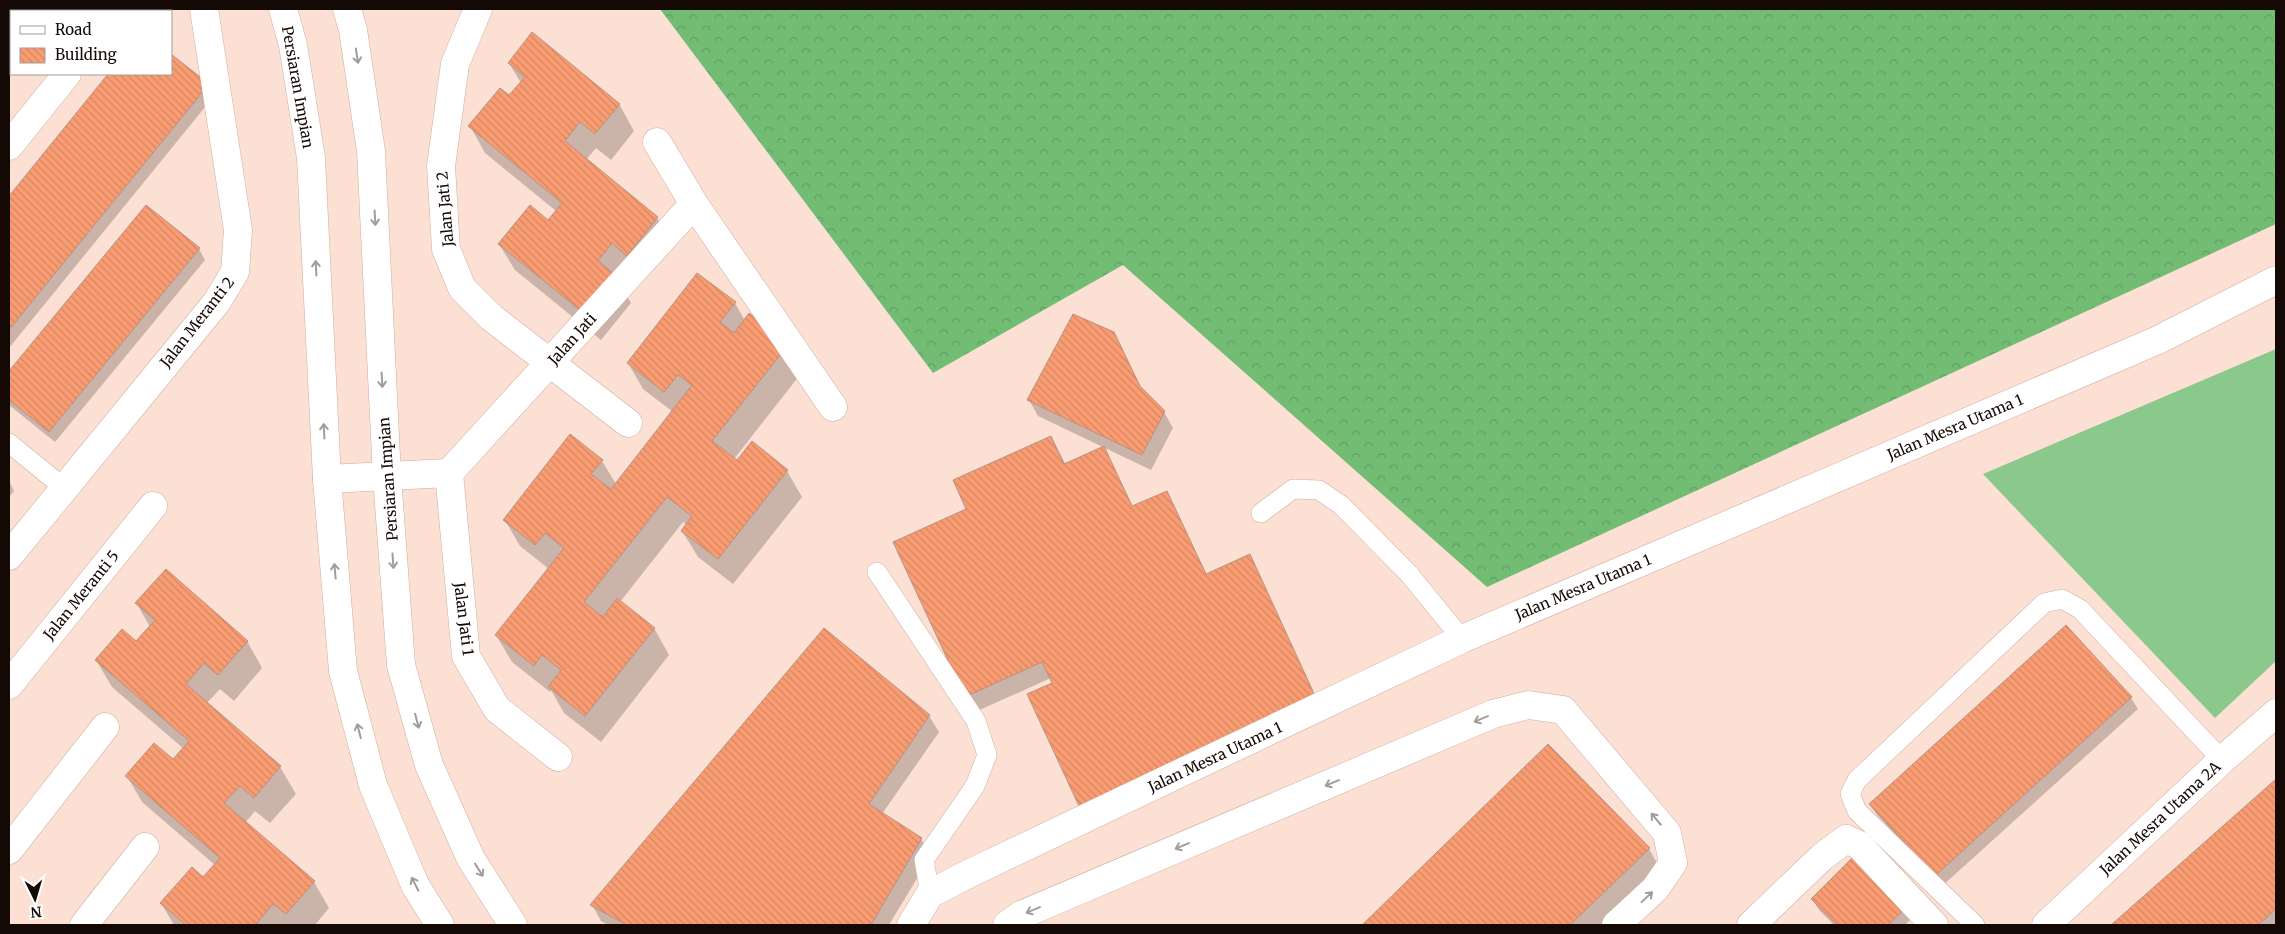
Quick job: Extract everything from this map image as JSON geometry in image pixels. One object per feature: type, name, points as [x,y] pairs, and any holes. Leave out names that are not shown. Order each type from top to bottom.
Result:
[{"type":"street","name":"Jalan Meranti 2","points":[[9,556],[216,303],[235,272],[238,230],[204,9]]},
{"type":"street","name":"Persiaran Impian","points":[[283,9],[293,45],[311,158],[327,480],[346,680],[373,785],[415,885],[440,925]]},
{"type":"street","name":"Persiaran Impian","points":[[347,9],[353,30],[372,151],[386,477],[401,665],[429,765],[471,859],[513,925]]},
{"type":"street","name":"Jalan Jati 2","points":[[478,9],[455,64],[441,166],[446,249],[462,288],[492,318],[628,424]]},
{"type":"street","points":[[9,146],[66,75]]},
{"type":"street","points":[[657,142],[694,204],[833,407]]},
{"type":"street","name":"Jalan Jati","points":[[449,473],[694,204]]},
{"type":"street","name":"Jalan Mesra Utama 1","points":[[910,925],[930,894],[975,870],[1462,639],[2158,340],[2276,280]]},
{"type":"street","points":[[327,480],[449,473]]},
{"type":"street","name":"Jalan Jati 1","points":[[449,473],[466,656],[497,709],[558,757]]},
{"type":"street","name":"Jalan Meranti 5","points":[[9,685],[153,506]]},
{"type":"street","points":[[1007,925],[1021,915],[1493,714],[1528,705],[1563,710],[1667,833],[1673,863],[1655,889],[1616,925]]},
{"type":"street","name":"Jalan Mesra Utama 2A","points":[[2046,925],[2222,760],[2276,713]]},
{"type":"street","points":[[9,850],[105,727]]},
{"type":"street","points":[[1751,925],[1822,856],[1846,839],[1859,845],[1934,925]]},
{"type":"street","points":[[84,925],[145,847]]},
{"type":"lane","points":[[9,443],[63,488]]},
{"type":"lane","points":[[1261,512],[1293,489],[1318,490],[1342,506],[1409,574],[1462,639]]},
{"type":"lane","points":[[877,572],[976,721],[987,755],[975,786],[924,860],[930,894]]},
{"type":"lane","points":[[1975,925],[1857,811],[1850,794],[1857,780],[2044,603],[2062,599],[2080,609],[2222,760]]},
{"type":"green space","points":[[660,9],[2276,9],[2276,224],[1487,587],[1123,265],[933,373]]},
{"type":"green space","points":[[2276,349],[2276,661],[2215,718],[1983,474]]},
{"type":"building","points":[[9,9],[42,9],[10,10],[9,50]]},
{"type":"building","points":[[532,32],[620,104],[595,134],[580,122],[565,141],[658,217],[627,256],[612,243],[598,261],[617,276],[585,314],[498,244],[530,205],[548,220],[562,203],[468,126],[500,88],[509,95],[525,77],[508,63]]},
{"type":"building","points":[[172,55],[209,84],[9,330],[9,196],[107,75],[172,75]]},
{"type":"building","points":[[146,205],[200,248],[49,432],[9,400],[9,371]]},
{"type":"building","points":[[697,273],[736,302],[720,322],[734,333],[749,313],[789,344],[712,441],[737,460],[752,441],[788,470],[718,559],[681,531],[692,516],[667,497],[584,602],[603,617],[617,598],[655,628],[585,716],[548,687],[561,670],[542,655],[534,666],[495,635],[564,548],[545,533],[535,545],[503,520],[570,434],[603,460],[591,474],[611,489],[692,385],[678,375],[664,392],[627,363]]},
{"type":"building","points":[[1073,314],[1114,332],[1140,386],[1165,411],[1142,455],[1027,400]]},
{"type":"building","points":[[1051,436],[1064,464],[1104,446],[1132,506],[1167,491],[1206,574],[1250,554],[1316,698],[1079,806],[1027,694],[1052,683],[1042,662],[965,697],[893,542],[966,509],[953,480]]},
{"type":"building","points":[[166,569],[248,641],[218,675],[204,663],[186,684],[281,766],[254,798],[240,786],[224,803],[315,881],[286,914],[273,904],[257,923],[259,925],[186,925],[160,903],[192,867],[203,877],[220,858],[125,776],[154,743],[173,759],[189,741],[95,660],[122,629],[136,641],[155,620],[135,603]]},
{"type":"building","points":[[2066,625],[2132,697],[1935,876],[1869,804]]},
{"type":"building","points":[[824,628],[930,715],[869,804],[922,838],[871,925],[627,925],[590,905]]},
{"type":"building","points":[[1548,744],[1650,848],[1570,925],[1362,925]]},
{"type":"building","points":[[2276,779],[2276,909],[2258,925],[2111,925]]},
{"type":"building","points":[[1857,853],[1909,905],[1888,925],[1837,925],[1811,899]]}]
